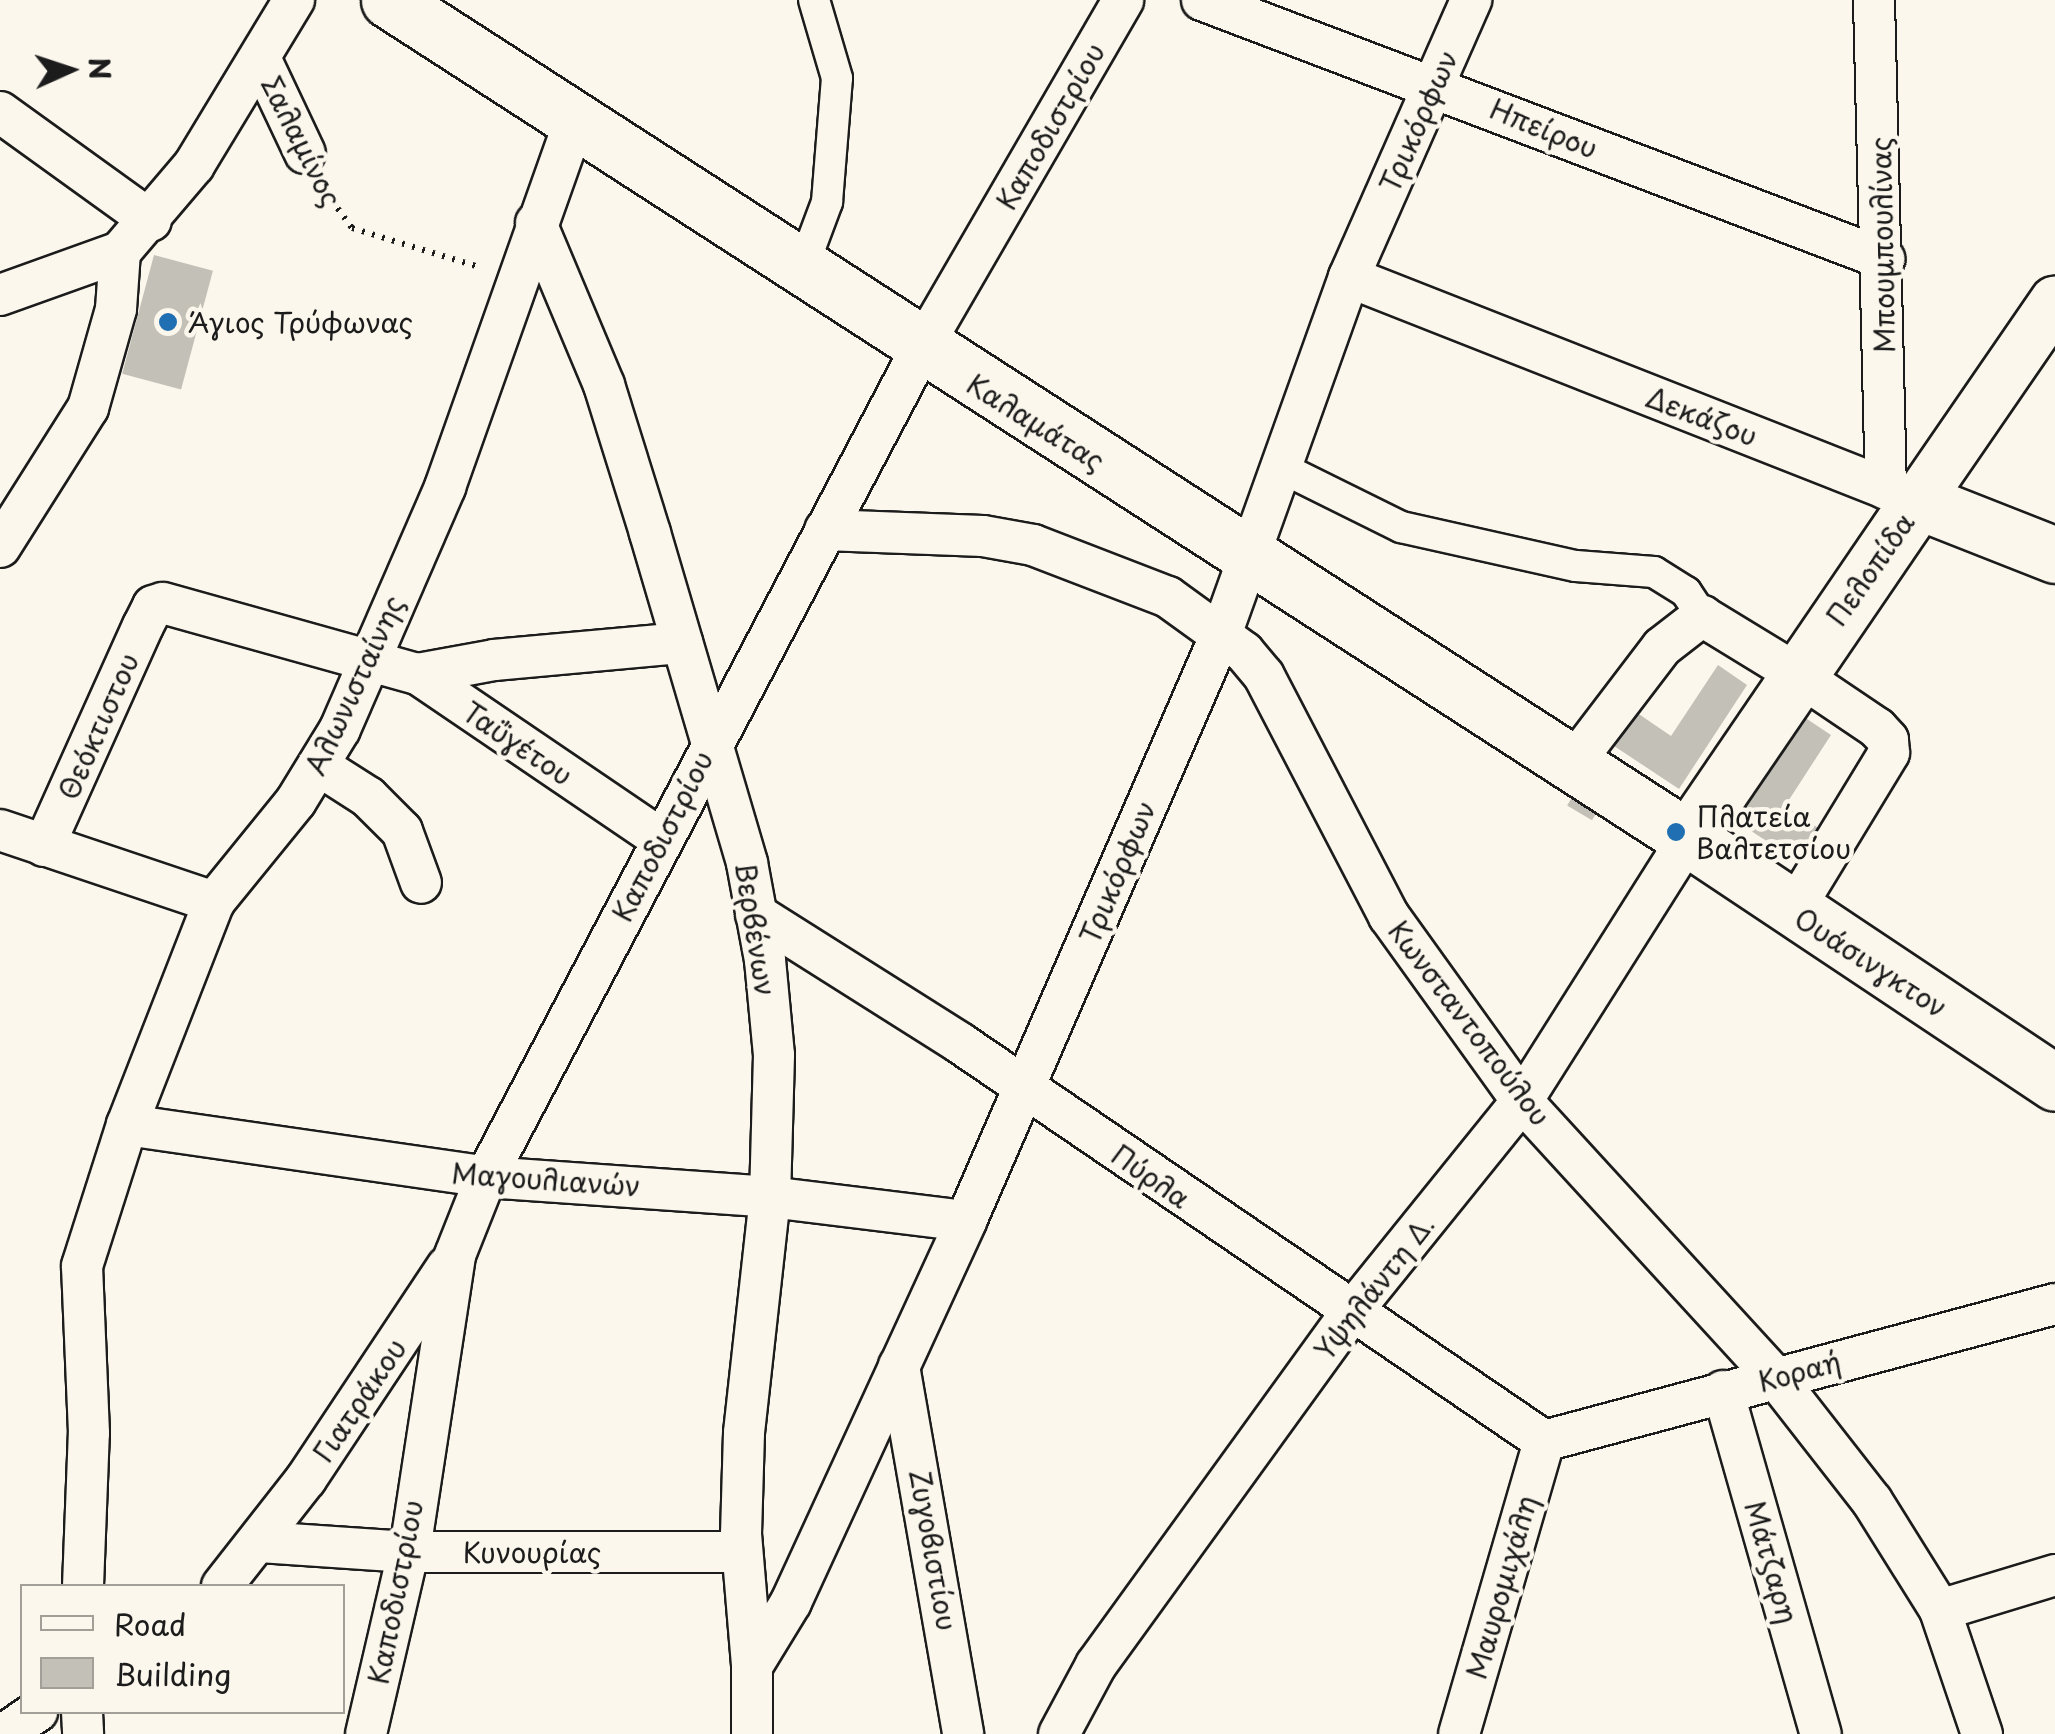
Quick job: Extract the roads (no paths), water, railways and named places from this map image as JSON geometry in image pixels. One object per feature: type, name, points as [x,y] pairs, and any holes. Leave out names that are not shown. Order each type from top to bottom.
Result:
[{"type":"main road","name":"Καλαμάτας","points":[[388,0],[921,349],[1688,838]]},
{"type":"main road","name":"Δεκάζου","points":[[1902,495],[2055,555]]},
{"type":"main road","name":"Πελοπίδα","points":[[1688,838],[1796,674],[1902,495]]},
{"type":"main road","name":"Ουάσινγκτον","points":[[1688,838],[2055,1084]]},
{"type":"street","points":[[0,296],[120,252],[151,221],[243,93],[294,0]]},
{"type":"street","points":[[802,269],[827,202],[837,78],[832,42],[814,0]]},
{"type":"street","name":"Καποδιστρίου","points":[[366,1734],[408,1552],[455,1255],[486,1178],[710,743],[921,349],[1123,0]]},
{"type":"street","name":"Ηπείρου","points":[[1202,0],[1435,84],[1884,259]]},
{"type":"street","name":"Τρικόρφων","points":[[752,1666],[791,1602],[966,1220],[1222,632],[1348,278],[1472,0]]},
{"type":"street","name":"Μπουμπουλίνας","points":[[1874,0],[1884,259],[1902,495]]},
{"type":"street","name":"Σαλαμίνος","points":[[260,58],[305,153]]},
{"type":"street","points":[[0,112],[151,221]]},
{"type":"street","name":"Αλωνισταίνης","points":[[83,1584],[89,1432],[82,1266],[127,1125],[214,902],[321,767],[446,487],[574,119]]},
{"type":"street","name":"Βερβένων","points":[[536,223],[604,385],[682,643],[756,914],[774,1055],[770,1197],[744,1433],[742,1552],[752,1666]]},
{"type":"street","points":[[0,547],[88,408],[116,309],[120,252]]},
{"type":"street","name":"Δεκάζου","points":[[1348,278],[1902,495]]},
{"type":"street","name":"Πελοπίδα","points":[[1902,495],[2055,302]]},
{"type":"street","points":[[1282,468],[1401,527],[1576,566],[1654,572],[1686,592],[1702,616],[1877,728],[1888,740],[1889,753],[1793,911]]},
{"type":"street","name":"Κωνσταντοπούλου","points":[[825,530],[983,536],[1033,544],[1168,596],[1222,632],[1264,676],[1389,916],[1522,1101],[1775,1378],[1872,1501],[1940,1610],[1982,1734]]},
{"type":"street","name":"Ταΰγέτου","points":[[153,606],[252,624],[418,674],[662,840]]},
{"type":"street","name":"Θεόκτιστου","points":[[44,846],[153,606]]},
{"type":"street","points":[[1572,765],[1662,647],[1702,616]]},
{"type":"street","points":[[418,674],[494,660],[682,643]]},
{"type":"street","points":[[321,767],[368,797],[402,831],[421,883]]},
{"type":"street","points":[[0,830],[214,902]]},
{"type":"street","name":"Υψηλάντη Δ.","points":[[1059,1734],[1096,1664],[1350,1314],[1522,1101],[1688,838]]},
{"type":"street","name":"Πύρλα","points":[[756,914],[1024,1087],[1350,1314],[1544,1441]]},
{"type":"street","name":"Μαγουλιανών","points":[[127,1125],[486,1178],[770,1197],[966,1220]]},
{"type":"street","name":"Γιατράκου","points":[[260,1542],[455,1255]]},
{"type":"street","name":"Κοραή","points":[[1544,1441],[2055,1304]]},
{"type":"street","name":"Ζυγοβιστίου","points":[[899,1366],[962,1734]]},
{"type":"street","name":"Μάτζαρη","points":[[1723,1391],[1820,1734]]},
{"type":"street","name":"Μαυρομιχάλη","points":[[1459,1734],[1544,1441]]},
{"type":"street","points":[[224,1584],[260,1542]]},
{"type":"street","name":"Κυνουρίας","points":[[260,1542],[408,1552],[742,1552]]},
{"type":"street","points":[[1940,1610],[2055,1575]]},
{"type":"street","points":[[752,1666],[752,1734]]},
{"type":"street","points":[[4,1734],[34,1714]]},
{"type":"place","name":"Άγιος Τρύφωνας","points":[[168,322]]},
{"type":"place","name":"Πλατεία Βαλτετσίου","points":[[1676,832]]}]
